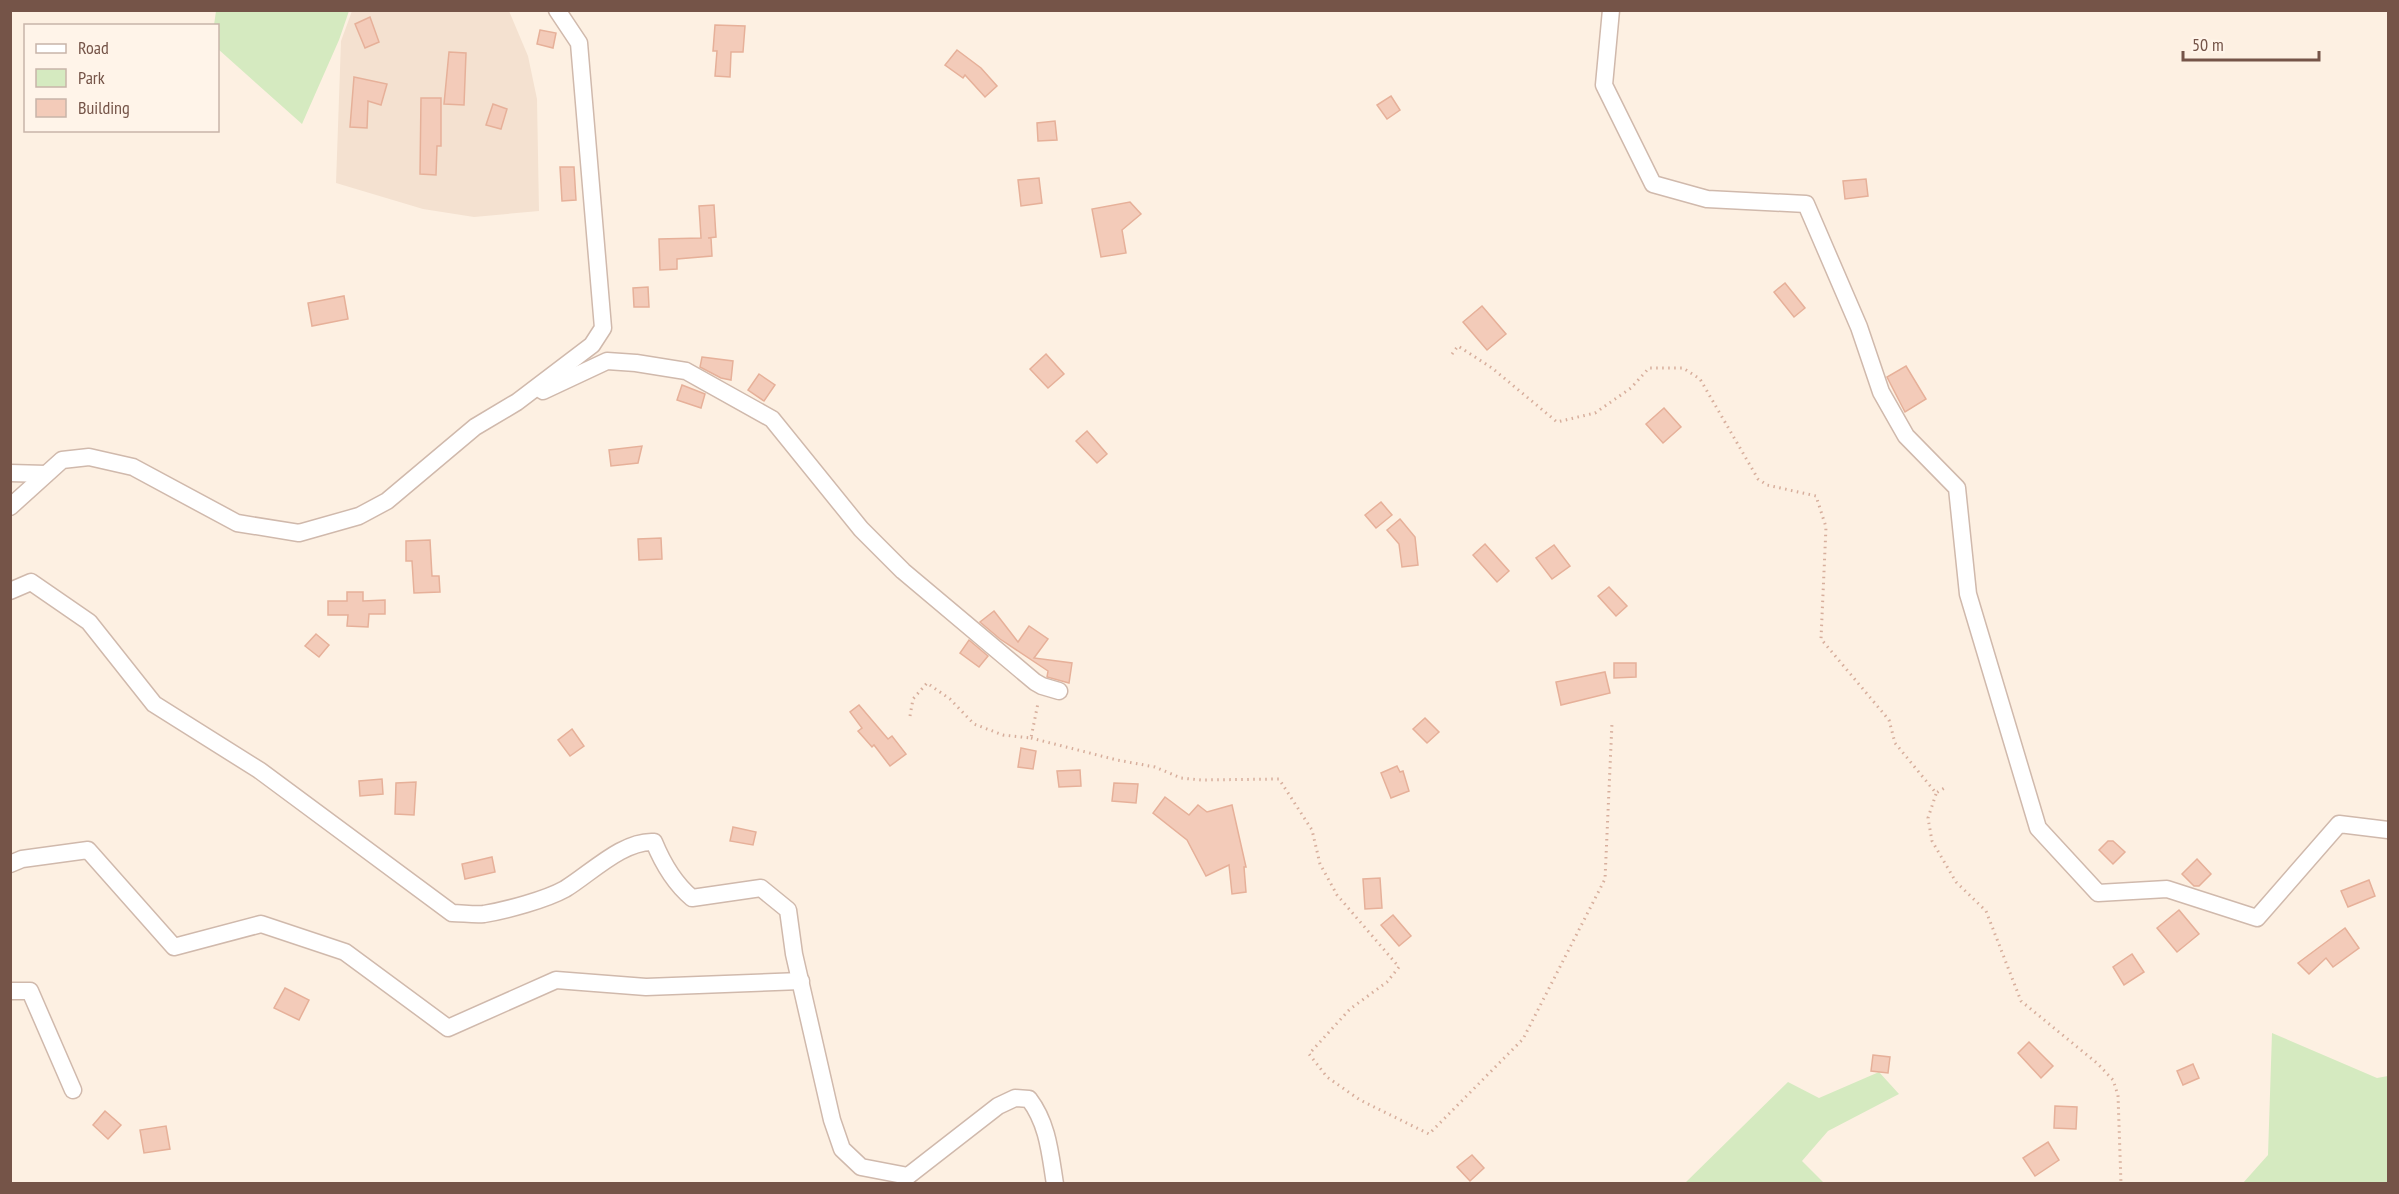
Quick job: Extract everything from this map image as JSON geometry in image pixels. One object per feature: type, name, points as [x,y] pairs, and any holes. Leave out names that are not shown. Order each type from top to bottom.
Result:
[{"type":"street","points":[[517,402],[592,345],[603,328],[579,43],[557,10]]},
{"type":"street","points":[[1611,10],[1604,85],[1653,184],[1707,199],[1806,204],[1859,327],[1881,392],[1906,436],[1957,488],[1968,594],[2038,828],[2098,894],[2167,889],[2257,918],[2339,824],[2388,830]]},
{"type":"street","points":[[10,507],[62,460],[89,457],[133,467],[237,523],[299,533],[359,516],[387,501],[475,427],[517,402],[607,361],[686,371],[772,419],[861,530],[903,571],[1042,686],[1059,691]]},
{"type":"street","points":[[10,473],[46,474]]},
{"type":"street","points":[[10,591],[31,582],[89,622],[154,704],[259,770],[452,913],[484,914],[564,890],[597,865],[643,842],[654,842],[678,887],[692,898],[761,888],[788,910],[801,981],[832,1120],[842,1149],[861,1167],[908,1176],[998,1106],[1014,1098],[1029,1099],[1038,1111],[1048,1135],[1055,1184]]},
{"type":"street","points":[[10,864],[22,859],[87,850],[174,947],[261,924],[345,952],[448,1028],[556,980],[646,987],[801,981]]},
{"type":"street","points":[[10,991],[30,991],[73,1090]]},
{"type":"path","points":[[1452,354],[1458,346],[1492,368],[1557,422],[1595,413],[1631,388],[1649,368],[1683,368],[1700,379],[1758,479],[1767,485],[1816,496],[1826,527],[1821,639],[1889,720],[1895,743],[1936,793]]},
{"type":"path","points":[[910,716],[913,699],[927,684],[950,699],[974,724],[1002,735],[1031,738],[1117,760],[1155,767],[1181,778],[1279,779],[1312,830],[1320,864],[1337,895],[1399,967],[1387,982],[1350,1009],[1309,1054],[1327,1077],[1360,1100],[1429,1134],[1523,1039],[1605,879],[1612,723]]},
{"type":"path","points":[[1031,738],[1042,686]]},
{"type":"path","points":[[1946,787],[1936,793],[1928,818],[1932,841],[1956,882],[1986,911],[2021,1001],[2098,1064],[2113,1080],[2118,1095],[2121,1184]]},
{"type":"shaded area","points":[[352,11],[509,11],[528,56],[537,99],[539,211],[474,217],[423,209],[336,183],[341,41]]},
{"type":"green space","points":[[216,11],[349,11],[339,40],[302,124],[219,50],[219,24],[214,24]]},
{"type":"green space","points":[[2272,1033],[2377,1078],[2388,1076],[2388,1183],[2243,1183],[2268,1155]]},
{"type":"green space","points":[[1879,1072],[1899,1094],[1828,1131],[1802,1161],[1824,1183],[1684,1184],[1788,1082],[1819,1098]]},
{"type":"building","points":[[370,17],[379,42],[365,48],[355,24]]},
{"type":"building","points":[[715,25],[745,26],[743,52],[731,52],[730,77],[715,76],[717,51],[713,51]]},
{"type":"building","points":[[540,30],[556,33],[553,48],[537,44]]},
{"type":"building","points":[[957,50],[981,68],[997,86],[985,97],[965,75],[963,78],[945,65]]},
{"type":"building","points":[[449,52],[466,53],[464,105],[444,104]]},
{"type":"building","points":[[354,77],[387,84],[381,105],[368,101],[367,128],[350,127]]},
{"type":"building","points":[[1391,96],[1400,110],[1387,119],[1377,105]]},
{"type":"building","points":[[421,98],[441,98],[441,146],[437,146],[436,175],[420,174]]},
{"type":"building","points":[[493,104],[507,109],[501,129],[486,125]]},
{"type":"building","points":[[1055,121],[1057,140],[1038,141],[1037,123]]},
{"type":"building","points":[[560,167],[574,167],[576,200],[562,201]]},
{"type":"building","points":[[1039,178],[1042,203],[1021,206],[1018,180]]},
{"type":"building","points":[[1866,179],[1868,196],[1845,199],[1843,181]]},
{"type":"building","points":[[1130,202],[1141,214],[1122,230],[1126,253],[1101,257],[1092,209]]},
{"type":"building","points":[[714,205],[716,237],[708,238],[711,238],[712,256],[677,259],[677,269],[660,270],[659,239],[701,238],[699,206]]},
{"type":"building","points":[[1785,283],[1805,308],[1794,317],[1774,292]]},
{"type":"building","points":[[648,287],[649,307],[634,307],[633,288]]},
{"type":"building","points":[[344,296],[348,319],[312,326],[308,303]]},
{"type":"building","points":[[1482,306],[1506,334],[1487,350],[1463,322]]},
{"type":"building","points":[[1046,354],[1064,374],[1048,388],[1030,369]]},
{"type":"building","points":[[702,357],[733,361],[731,380],[721,378],[700,367]]},
{"type":"building","points":[[1906,366],[1926,399],[1905,412],[1887,377]]},
{"type":"building","points":[[759,374],[775,385],[764,401],[748,390]]},
{"type":"building","points":[[682,385],[705,394],[701,408],[677,400]]},
{"type":"building","points":[[1664,408],[1681,427],[1663,443],[1646,424]]},
{"type":"building","points":[[1087,431],[1107,454],[1097,463],[1076,441]]},
{"type":"building","points":[[642,446],[638,463],[611,466],[609,450]]},
{"type":"building","points":[[1381,502],[1392,515],[1376,528],[1365,515]]},
{"type":"building","points":[[1400,519],[1415,537],[1418,565],[1402,567],[1399,544],[1387,530]]},
{"type":"building","points":[[661,538],[662,559],[639,560],[638,539]]},
{"type":"building","points":[[430,540],[432,576],[439,576],[440,592],[414,593],[412,561],[406,561],[406,541]]},
{"type":"building","points":[[1485,544],[1509,571],[1497,582],[1473,555]]},
{"type":"building","points":[[1554,545],[1570,566],[1552,579],[1536,558]]},
{"type":"building","points":[[1609,587],[1627,606],[1616,616],[1598,596]]},
{"type":"building","points":[[347,592],[363,592],[363,601],[385,600],[385,614],[369,614],[368,627],[347,626],[348,615],[328,615],[328,601],[347,601]]},
{"type":"building","points":[[994,611],[1018,642],[1029,626],[1048,639],[1034,658],[1072,663],[1069,683],[1047,677],[1048,671],[1000,639],[980,622]]},
{"type":"building","points":[[316,634],[329,645],[319,657],[305,646]]},
{"type":"building","points":[[969,640],[988,656],[979,667],[960,653]]},
{"type":"building","points":[[1614,663],[1636,663],[1636,677],[1614,678]]},
{"type":"building","points":[[1605,672],[1610,693],[1561,705],[1556,682]]},
{"type":"building","points":[[859,705],[888,739],[892,736],[906,754],[890,766],[874,745],[872,747],[858,731],[862,728],[850,712]]},
{"type":"building","points":[[1425,718],[1439,732],[1427,743],[1413,729]]},
{"type":"building","points":[[572,729],[584,746],[570,756],[558,740]]},
{"type":"building","points":[[1021,748],[1036,751],[1033,769],[1018,767]]},
{"type":"building","points":[[1397,766],[1400,772],[1403,771],[1409,791],[1391,798],[1381,773]]},
{"type":"building","points":[[1080,770],[1081,786],[1059,787],[1057,771]]},
{"type":"building","points":[[382,779],[383,794],[360,796],[359,781]]},
{"type":"building","points":[[416,782],[414,815],[395,814],[396,783]]},
{"type":"building","points":[[1114,783],[1138,784],[1136,803],[1112,801]]},
{"type":"building","points":[[1165,797],[1189,815],[1198,805],[1207,812],[1232,805],[1246,867],[1244,867],[1246,892],[1232,894],[1229,865],[1206,876],[1187,840],[1153,813]]},
{"type":"building","points":[[733,827],[756,832],[753,845],[730,841]]},
{"type":"building","points":[[2108,841],[2113,841],[2125,852],[2113,864],[2099,850]]},
{"type":"building","points":[[492,857],[495,872],[465,879],[462,864]]},
{"type":"building","points":[[2197,859],[2211,874],[2199,886],[2194,886],[2182,874]]},
{"type":"building","points":[[1380,878],[1382,908],[1365,909],[1363,879]]},
{"type":"building","points":[[2369,880],[2375,896],[2348,907],[2341,891]]},
{"type":"building","points":[[2179,910],[2199,934],[2177,952],[2157,928]]},
{"type":"building","points":[[1393,915],[1411,936],[1399,946],[1381,925]]},
{"type":"building","points":[[2345,928],[2359,948],[2333,967],[2326,958],[2309,974],[2298,963]]},
{"type":"building","points":[[2132,954],[2144,972],[2124,985],[2113,967]]},
{"type":"building","points":[[285,988],[309,1000],[299,1020],[274,1008]]},
{"type":"building","points":[[2029,1042],[2053,1066],[2041,1078],[2018,1053]]},
{"type":"building","points":[[1873,1055],[1890,1057],[1888,1073],[1871,1071]]},
{"type":"building","points":[[2193,1064],[2199,1078],[2183,1085],[2177,1071]]},
{"type":"building","points":[[2055,1106],[2077,1107],[2076,1129],[2054,1128]]},
{"type":"building","points":[[105,1111],[121,1125],[108,1139],[93,1125]]},
{"type":"building","points":[[166,1126],[170,1149],[144,1153],[140,1130]]},
{"type":"building","points":[[2048,1142],[2059,1160],[2035,1176],[2023,1158]]},
{"type":"building","points":[[1472,1155],[1484,1168],[1470,1181],[1457,1167]]}]
